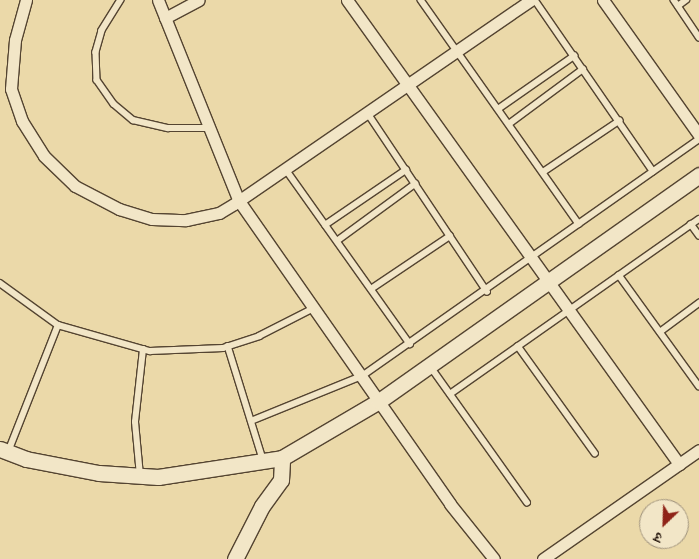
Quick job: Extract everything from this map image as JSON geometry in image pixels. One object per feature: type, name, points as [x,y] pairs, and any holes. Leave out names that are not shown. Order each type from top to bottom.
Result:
[{"type":"street","points":[[26,0],[15,40],[11,88],[22,121],[44,156],[74,186],[119,209],[152,219],[186,220],[219,214],[531,0]]},
{"type":"street","points":[[158,0],[239,201],[450,504],[494,559]]},
{"type":"street","points":[[165,18],[199,0]]},
{"type":"street","points":[[347,0],[550,280],[679,464]]},
{"type":"street","points":[[603,0],[699,136]]},
{"type":"street","points":[[4,450],[26,459],[99,472],[158,477],[282,458],[379,401],[699,175]]},
{"type":"street","points":[[543,559],[699,450]]},
{"type":"street","points":[[235,559],[262,506],[281,480],[282,458]]},
{"type":"lane","points":[[121,0],[102,31],[96,52],[97,80],[114,104],[133,120],[168,128],[209,128]]},
{"type":"lane","points":[[421,0],[579,224]]},
{"type":"lane","points":[[535,0],[653,171]]},
{"type":"lane","points":[[674,0],[699,37]]},
{"type":"lane","points":[[678,6],[686,0]]},
{"type":"lane","points":[[498,109],[574,56]]},
{"type":"lane","points":[[509,124],[583,69]]},
{"type":"lane","points":[[367,112],[487,291]]},
{"type":"lane","points":[[542,172],[619,121]]},
{"type":"lane","points":[[250,421],[362,376],[534,258],[699,139]]},
{"type":"lane","points":[[285,168],[410,344]]},
{"type":"lane","points":[[325,225],[406,170]]},
{"type":"lane","points":[[337,241],[415,184]]},
{"type":"lane","points":[[450,394],[699,219]]},
{"type":"lane","points":[[691,224],[699,235]]},
{"type":"lane","points":[[371,289],[450,236]]},
{"type":"lane","points":[[619,275],[660,332],[696,377],[699,386]]},
{"type":"lane","points":[[0,284],[58,325],[143,349],[228,346],[259,336],[314,308]]},
{"type":"lane","points":[[660,332],[699,303]]},
{"type":"lane","points":[[4,450],[58,325]]},
{"type":"lane","points":[[228,346],[264,461]]},
{"type":"lane","points":[[518,346],[595,453]]},
{"type":"lane","points":[[140,476],[135,422],[143,349]]},
{"type":"lane","points":[[429,365],[527,502]]}]
